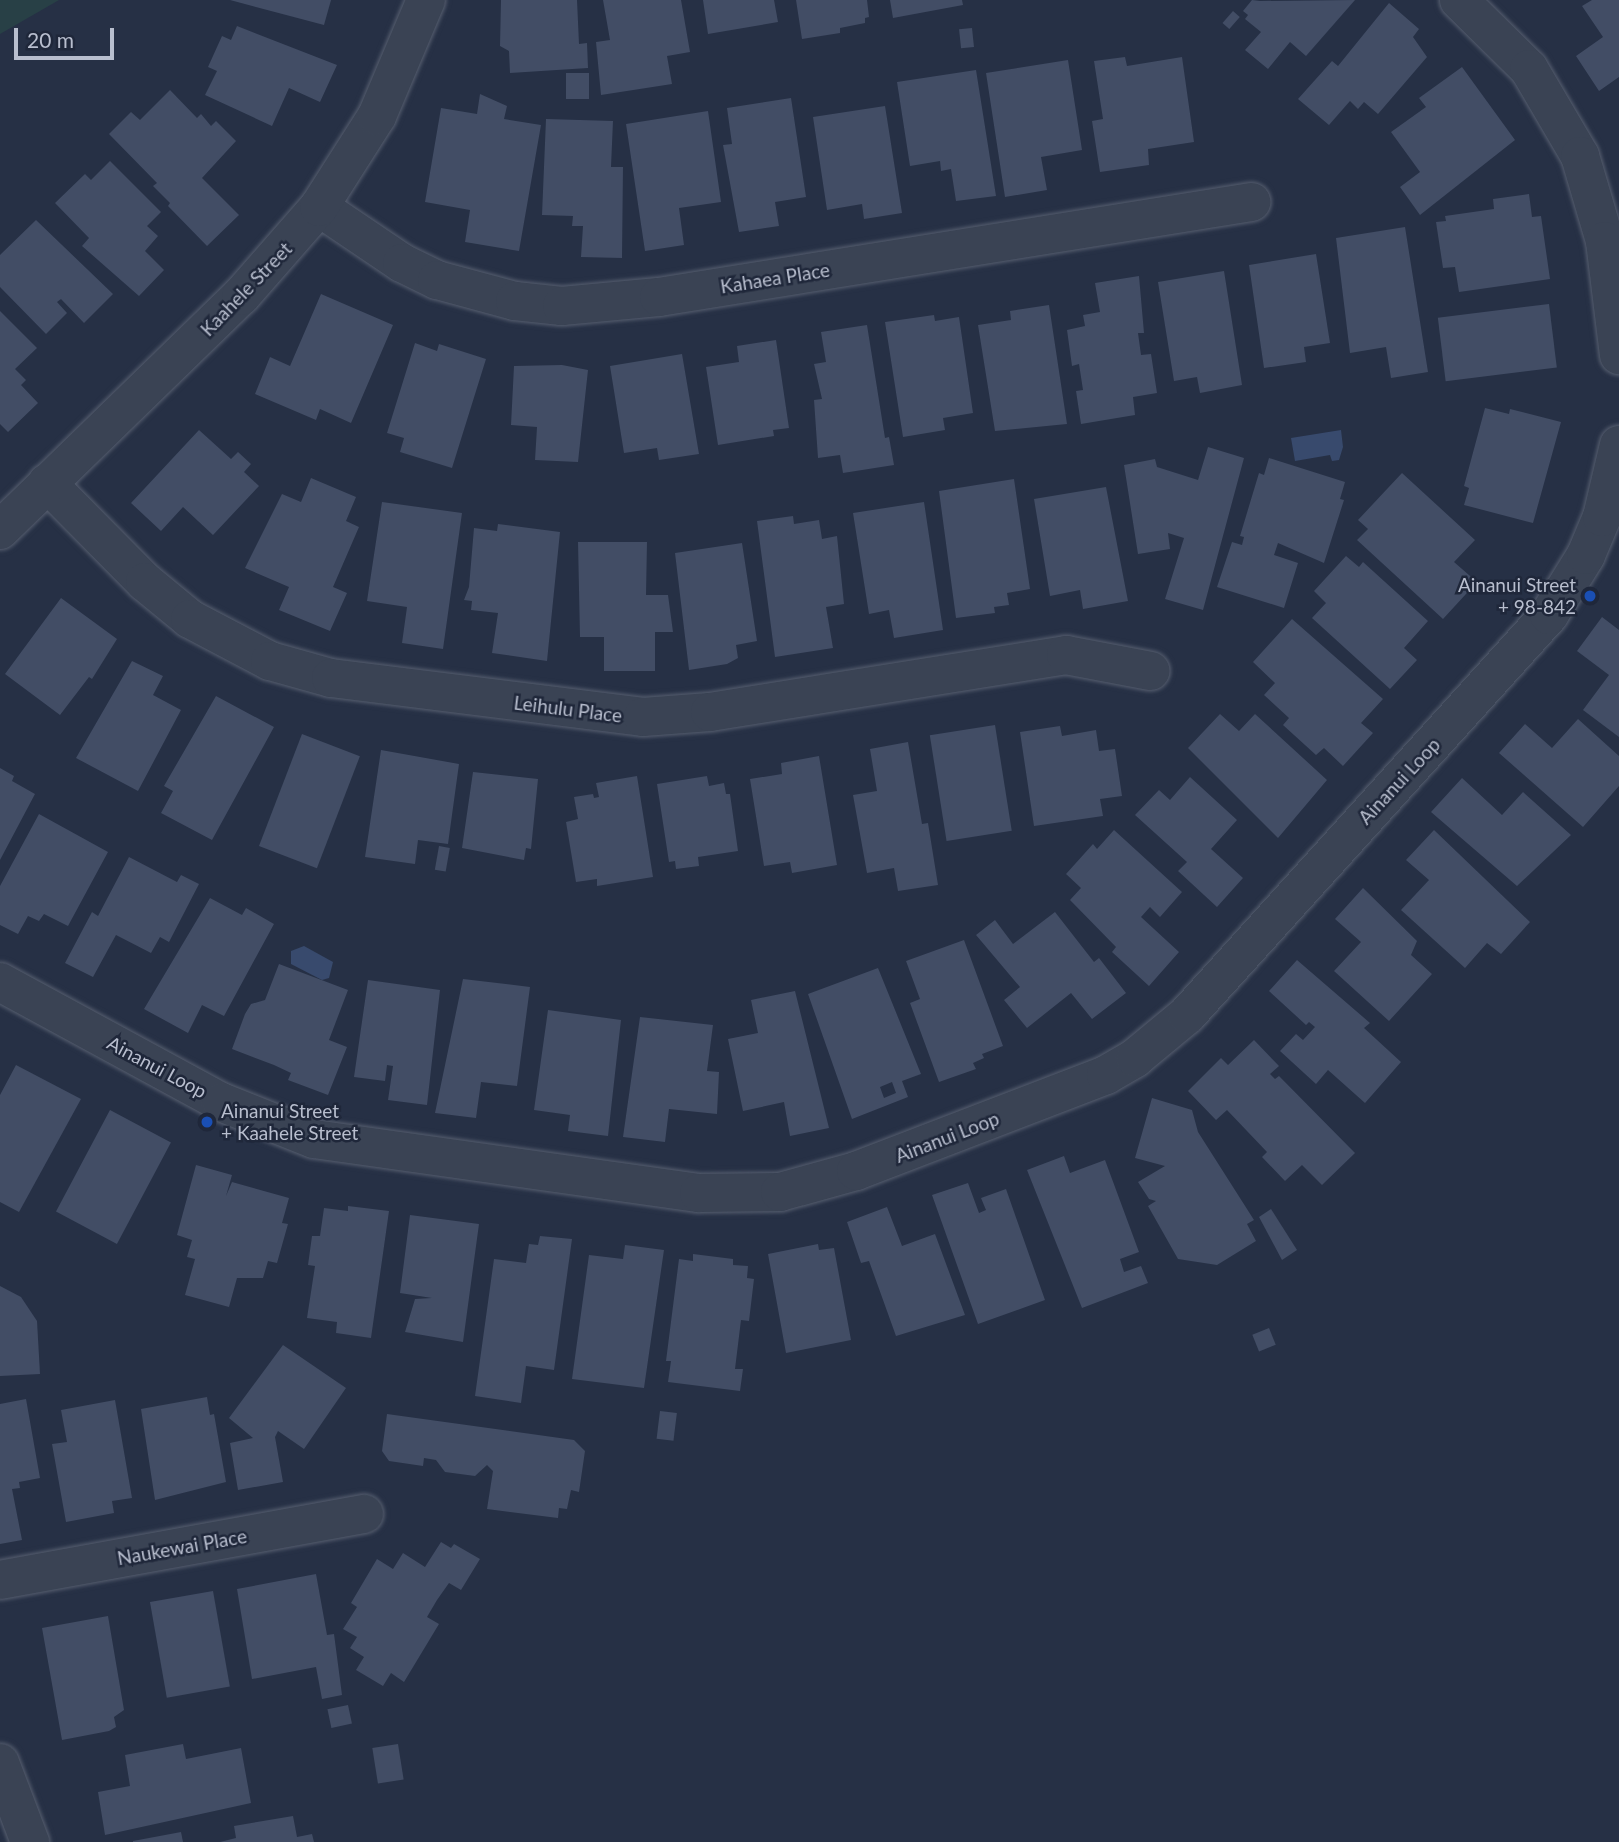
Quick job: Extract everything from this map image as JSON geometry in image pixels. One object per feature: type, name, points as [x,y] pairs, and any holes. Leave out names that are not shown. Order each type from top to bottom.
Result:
[{"type":"street","name":"Kaahele Street","points":[[0,530],[241,296],[320,208],[377,116],[426,0]]},
{"type":"street","points":[[1459,0],[1529,69],[1580,156],[1605,241],[1619,355]]},
{"type":"street","name":"Kahaea Place","points":[[320,208],[402,263],[437,280],[515,301],[562,306],[659,297],[1251,202]]},
{"type":"street","name":"Ainanui Loop","points":[[0,982],[221,1102],[314,1139],[699,1193],[780,1192],[843,1176],[1106,1075],[1135,1058],[1187,1015],[1543,623],[1586,555],[1602,517],[1619,445]]},
{"type":"street","name":"Leihulu Place","points":[[47,483],[145,582],[190,619],[270,661],[331,678],[643,717],[710,712],[1066,655],[1151,671]]},
{"type":"street","name":"Naukewai Place","points":[[0,1580],[364,1514]]},
{"type":"street","points":[[0,1763],[30,1842]]},
{"type":"green space","points":[[0,0],[59,0],[0,34]]},
{"type":"water","points":[[1341,430],[1343,447],[1339,460],[1332,461],[1330,455],[1295,461],[1291,438]]},
{"type":"water","points":[[304,946],[333,962],[329,978],[322,980],[291,964],[291,951]]},
{"type":"building","points":[[230,0],[331,0],[324,25]]},
{"type":"building","points":[[501,0],[577,0],[579,44],[587,43],[588,68],[510,73],[509,51],[500,46]]},
{"type":"building","points":[[603,0],[681,0],[690,52],[667,56],[672,84],[601,95],[596,42],[610,40]]},
{"type":"building","points":[[703,0],[774,0],[778,22],[708,34]]},
{"type":"building","points":[[796,0],[867,0],[869,17],[865,18],[865,23],[840,28],[840,33],[802,39]]},
{"type":"building","points":[[890,0],[962,0],[963,5],[893,18]]},
{"type":"building","points":[[1252,0],[1355,0],[1306,56],[1290,42],[1268,69],[1245,50],[1261,32],[1245,19],[1248,15],[1243,11]]},
{"type":"building","points":[[1592,0],[1619,0],[1619,77],[1599,91],[1576,56],[1603,37],[1582,6]]},
{"type":"building","points":[[1389,3],[1419,29],[1413,37],[1427,57],[1378,114],[1364,102],[1358,109],[1350,101],[1329,125],[1298,99],[1332,61],[1338,66]]},
{"type":"building","points":[[1233,11],[1240,17],[1229,29],[1223,23]]},
{"type":"building","points":[[237,26],[337,65],[320,102],[289,88],[272,126],[205,95],[217,71],[208,67],[222,36],[231,40]]},
{"type":"building","points":[[972,28],[974,47],[961,48],[959,29]]},
{"type":"building","points":[[1125,57],[1127,66],[1182,57],[1194,142],[1148,149],[1149,165],[1100,172],[1092,121],[1103,119],[1094,61]]},
{"type":"building","points":[[1068,60],[1082,150],[1041,157],[1047,190],[1005,197],[986,73]]},
{"type":"building","points":[[1462,67],[1515,140],[1420,215],[1400,187],[1420,172],[1391,132],[1426,107],[1419,98]]},
{"type":"building","points":[[976,70],[996,196],[956,201],[951,169],[941,171],[940,161],[910,166],[897,82]]},
{"type":"building","points":[[566,73],[589,73],[589,99],[566,99]]},
{"type":"building","points":[[170,90],[197,118],[201,114],[211,126],[216,121],[236,141],[202,178],[239,215],[207,246],[168,206],[170,203],[153,186],[157,183],[109,134],[131,112],[140,120]]},
{"type":"building","points":[[480,94],[507,106],[504,119],[541,125],[519,251],[465,242],[470,210],[425,202],[441,108],[477,114]]},
{"type":"building","points":[[791,98],[806,197],[775,202],[779,226],[739,232],[723,145],[732,144],[727,108]]},
{"type":"building","points":[[885,106],[902,213],[864,219],[862,204],[827,210],[813,117]]},
{"type":"building","points":[[708,111],[721,202],[679,208],[684,245],[645,251],[626,124]]},
{"type":"building","points":[[546,119],[613,121],[611,167],[623,167],[622,258],[581,257],[583,226],[572,226],[573,216],[542,215]]},
{"type":"building","points":[[110,161],[161,212],[147,226],[158,236],[145,251],[164,270],[139,296],[82,246],[89,238],[55,203],[85,174],[91,180]]},
{"type":"building","points":[[1529,194],[1532,217],[1541,216],[1550,279],[1459,292],[1455,267],[1443,268],[1436,222],[1446,221],[1445,216],[1494,209],[1493,199]]},
{"type":"building","points":[[36,220],[113,294],[84,323],[61,299],[57,302],[67,313],[46,334],[0,287],[0,255]]},
{"type":"building","points":[[1405,227],[1428,372],[1391,378],[1386,347],[1350,353],[1336,238]]},
{"type":"building","points":[[1316,254],[1330,343],[1304,347],[1306,362],[1264,368],[1249,265]]},
{"type":"building","points":[[1224,271],[1242,385],[1200,393],[1197,377],[1174,381],[1158,282]]},
{"type":"building","points":[[1139,276],[1144,333],[1138,333],[1141,355],[1151,354],[1157,393],[1133,397],[1135,415],[1081,424],[1076,391],[1083,390],[1079,364],[1072,366],[1067,330],[1085,326],[1083,315],[1100,312],[1095,283]]},
{"type":"building","points":[[321,294],[393,325],[351,423],[320,409],[316,420],[255,394],[270,357],[290,366]]},
{"type":"building","points":[[1549,304],[1557,368],[1446,381],[1438,318]]},
{"type":"building","points":[[1049,305],[1067,424],[995,431],[978,325],[1011,320],[1010,311]]},
{"type":"building","points":[[0,311],[37,348],[15,369],[26,380],[21,385],[38,403],[8,432],[0,424]]},
{"type":"building","points":[[934,315],[935,321],[959,317],[973,413],[943,418],[945,430],[903,437],[885,322]]},
{"type":"building","points":[[867,325],[885,438],[889,437],[894,465],[843,473],[840,455],[818,458],[814,400],[822,399],[814,364],[826,362],[821,332]]},
{"type":"building","points":[[776,340],[789,428],[773,430],[774,436],[718,445],[706,367],[739,362],[737,346]]},
{"type":"building","points":[[415,343],[437,351],[439,344],[486,359],[452,468],[400,452],[404,438],[387,433]]},
{"type":"building","points":[[682,354],[699,454],[659,460],[657,448],[624,453],[610,366]]},
{"type":"building","points":[[562,365],[588,370],[578,462],[535,460],[537,427],[511,425],[514,366]]},
{"type":"building","points":[[1485,408],[1509,414],[1510,409],[1561,422],[1533,523],[1464,505],[1469,488],[1464,486]]},
{"type":"building","points":[[199,430],[231,459],[238,452],[251,464],[244,472],[259,486],[213,535],[183,507],[161,531],[131,503]]},
{"type":"building","points":[[1208,447],[1244,458],[1203,610],[1165,599],[1184,538],[1168,533],[1170,549],[1138,554],[1124,465],[1155,459],[1157,467],[1198,480]]},
{"type":"building","points":[[1269,458],[1345,482],[1340,499],[1344,500],[1324,563],[1278,543],[1274,555],[1298,563],[1284,608],[1217,587],[1232,542],[1242,545],[1244,537],[1240,536],[1259,473],[1264,475]]},
{"type":"building","points":[[1402,473],[1475,540],[1454,562],[1477,582],[1443,619],[1357,540],[1368,529],[1358,520]]},
{"type":"building","points":[[311,478],[356,497],[346,521],[359,527],[333,587],[347,593],[330,631],[279,610],[289,587],[245,568],[282,494],[301,502]]},
{"type":"building","points":[[1014,479],[1030,589],[1007,593],[1009,605],[994,607],[995,613],[956,618],[939,491]]},
{"type":"building","points":[[1106,487],[1128,601],[1083,609],[1080,590],[1050,596],[1034,499]]},
{"type":"building","points":[[382,502],[462,513],[443,649],[402,643],[407,607],[367,601]]},
{"type":"building","points":[[924,502],[943,630],[894,638],[889,610],[869,614],[853,513]]},
{"type":"building","points":[[793,516],[794,524],[819,520],[822,539],[837,536],[844,604],[826,607],[833,648],[775,657],[757,521]]},
{"type":"building","points":[[498,524],[560,532],[547,661],[492,653],[498,613],[471,610],[472,601],[464,600],[469,587],[474,528],[497,531]]},
{"type":"building","points":[[578,542],[647,542],[646,595],[668,595],[673,632],[655,632],[655,671],[604,671],[604,637],[580,637]]},
{"type":"building","points":[[742,543],[757,641],[736,645],[738,658],[727,664],[689,670],[675,553]]},
{"type":"building","points":[[1346,556],[1359,567],[1363,562],[1428,621],[1404,648],[1417,660],[1390,689],[1312,618],[1326,603],[1314,591]]},
{"type":"building","points":[[61,598],[117,639],[92,679],[89,677],[60,715],[5,674]]},
{"type":"building","points":[[1602,617],[1619,630],[1619,737],[1583,710],[1609,675],[1577,651]]},
{"type":"building","points":[[1292,619],[1383,699],[1361,723],[1373,733],[1343,766],[1324,748],[1316,755],[1283,725],[1289,718],[1264,695],[1275,683],[1253,662]]},
{"type":"building","points":[[132,661],[163,676],[153,695],[181,710],[138,791],[76,758]]},
{"type":"building","points":[[216,696],[274,727],[212,840],[161,813],[173,791],[164,786]]},
{"type":"building","points":[[1220,714],[1239,731],[1255,714],[1327,780],[1278,838],[1188,748]]},
{"type":"building","points":[[1578,719],[1619,756],[1619,786],[1583,827],[1499,753],[1525,724],[1552,748]]},
{"type":"building","points":[[995,725],[1012,831],[947,841],[930,735]]},
{"type":"building","points":[[1060,726],[1062,736],[1096,730],[1099,751],[1115,749],[1122,796],[1100,799],[1103,816],[1034,826],[1020,732]]},
{"type":"building","points":[[302,734],[360,756],[317,868],[259,846]]},
{"type":"building","points":[[908,742],[922,824],[928,823],[938,885],[898,891],[894,868],[867,873],[853,795],[877,791],[870,749]]},
{"type":"building","points":[[381,750],[459,764],[448,844],[418,840],[415,864],[365,857]]},
{"type":"building","points":[[819,756],[837,865],[792,873],[790,862],[764,866],[750,779],[782,774],[781,763]]},
{"type":"building","points":[[0,768],[14,776],[12,781],[35,794],[0,860]]},
{"type":"building","points":[[473,772],[538,779],[531,849],[526,848],[524,860],[462,848]]},
{"type":"building","points":[[637,776],[653,877],[597,886],[597,879],[576,882],[566,822],[578,819],[574,797],[593,794],[594,798],[599,797],[596,783]]},
{"type":"building","points":[[707,776],[709,786],[724,783],[726,794],[730,794],[738,851],[698,857],[699,866],[676,869],[675,861],[669,862],[657,784]]},
{"type":"building","points":[[1190,777],[1237,820],[1211,849],[1243,878],[1217,907],[1178,871],[1187,862],[1135,815],[1159,790],[1170,800]]},
{"type":"building","points":[[1462,778],[1502,815],[1523,792],[1571,835],[1517,886],[1431,812]]},
{"type":"building","points":[[39,814],[108,852],[68,926],[44,914],[39,921],[28,916],[18,934],[0,925],[0,886]]},
{"type":"building","points":[[1114,830],[1182,892],[1160,917],[1150,907],[1141,917],[1179,952],[1149,986],[1112,952],[1116,947],[1070,900],[1081,888],[1066,874],[1093,844],[1097,849]]},
{"type":"building","points":[[1434,830],[1530,922],[1501,954],[1487,943],[1465,968],[1401,910],[1429,880],[1406,860]]},
{"type":"building","points":[[439,846],[450,848],[446,872],[435,870]]},
{"type":"building","points":[[129,857],[177,882],[181,875],[199,884],[169,942],[160,937],[151,953],[116,935],[93,977],[65,963],[92,912],[98,916]]},
{"type":"building","points":[[1363,888],[1417,941],[1411,955],[1432,974],[1389,1021],[1334,971],[1361,942],[1335,919]]},
{"type":"building","points":[[210,898],[242,915],[246,908],[274,924],[224,1016],[202,1005],[188,1033],[144,1009]]},
{"type":"building","points":[[1055,912],[1094,962],[1099,958],[1126,993],[1092,1019],[1071,993],[1027,1028],[1004,1000],[1020,987],[976,935],[995,920],[1013,944]]},
{"type":"building","points":[[964,940],[1003,1046],[982,1054],[984,1058],[973,1063],[976,1069],[939,1082],[910,1003],[920,999],[906,961]]},
{"type":"building","points":[[1297,960],[1370,1023],[1364,1028],[1401,1062],[1365,1103],[1328,1070],[1316,1084],[1280,1051],[1296,1034],[1303,1040],[1315,1027],[1309,1022],[1306,1025],[1269,991]]},
{"type":"building","points":[[279,964],[348,990],[329,1040],[347,1047],[328,1095],[288,1080],[291,1073],[232,1049],[245,1014],[251,1004],[265,1000]]},
{"type":"building","points":[[878,968],[921,1074],[902,1081],[908,1097],[852,1119],[808,994]],"holes":[[[892,1082],[896,1093],[884,1098],[880,1087]]]},
{"type":"building","points":[[463,979],[530,987],[517,1086],[481,1082],[476,1118],[435,1113]]},
{"type":"building","points":[[368,980],[440,990],[427,1105],[388,1100],[393,1066],[387,1065],[385,1081],[354,1077]]},
{"type":"building","points":[[795,991],[829,1128],[790,1136],[784,1102],[743,1111],[728,1039],[758,1033],[751,1000]]},
{"type":"building","points":[[548,1010],[621,1020],[608,1136],[568,1131],[570,1115],[534,1110]]},
{"type":"building","points":[[640,1017],[713,1025],[707,1071],[719,1072],[717,1114],[669,1109],[665,1142],[623,1137]]},
{"type":"building","points":[[1254,1040],[1279,1066],[1270,1074],[1275,1079],[1279,1076],[1355,1153],[1322,1185],[1302,1165],[1285,1181],[1262,1157],[1267,1152],[1227,1110],[1216,1120],[1188,1091],[1221,1058],[1228,1065]]},
{"type":"building","points":[[16,1065],[81,1099],[19,1212],[0,1202],[0,1095]]},
{"type":"building","points":[[1152,1098],[1192,1110],[1198,1132],[1254,1220],[1247,1224],[1256,1241],[1217,1265],[1178,1259],[1148,1206],[1156,1201],[1149,1199],[1138,1182],[1165,1166],[1135,1158]]},
{"type":"building","points":[[110,1110],[171,1142],[117,1244],[56,1212]]},
{"type":"building","points":[[1064,1156],[1070,1173],[1105,1160],[1139,1252],[1120,1259],[1124,1272],[1141,1266],[1148,1283],[1082,1308],[1027,1170]]},
{"type":"building","points":[[196,1165],[232,1175],[226,1196],[232,1182],[289,1198],[282,1223],[288,1224],[277,1263],[268,1261],[263,1278],[237,1278],[229,1307],[185,1295],[195,1259],[187,1257],[192,1240],[177,1235]]},
{"type":"building","points":[[968,1183],[979,1213],[986,1210],[981,1198],[1006,1189],[1045,1300],[978,1324],[932,1195]]},
{"type":"building","points":[[348,1206],[389,1211],[371,1338],[336,1333],[337,1322],[307,1318],[315,1266],[308,1265],[312,1236],[320,1236],[324,1208],[348,1211]]},
{"type":"building","points":[[887,1207],[902,1246],[935,1234],[965,1315],[896,1336],[869,1261],[861,1263],[847,1222]]},
{"type":"building","points":[[1271,1209],[1297,1250],[1282,1260],[1259,1217]]},
{"type":"building","points":[[410,1215],[479,1224],[463,1342],[405,1332],[415,1299],[432,1298],[400,1293]]},
{"type":"building","points":[[540,1236],[572,1239],[554,1370],[526,1366],[521,1403],[475,1396],[494,1259],[526,1263],[529,1244],[538,1245]]},
{"type":"building","points":[[818,1244],[819,1250],[834,1248],[851,1340],[786,1353],[768,1254]]},
{"type":"building","points":[[625,1245],[664,1250],[644,1388],[572,1379],[589,1255],[623,1259]]},
{"type":"building","points":[[693,1254],[733,1259],[733,1265],[748,1266],[747,1278],[754,1279],[749,1321],[741,1320],[735,1369],[743,1369],[740,1391],[668,1382],[671,1361],[666,1361],[679,1259],[693,1261]]},
{"type":"building","points":[[0,1286],[21,1297],[37,1321],[40,1374],[0,1376]]},
{"type":"building","points":[[1269,1328],[1276,1345],[1259,1351],[1252,1335]]},
{"type":"building","points":[[283,1345],[346,1388],[304,1449],[278,1431],[275,1437],[283,1482],[238,1490],[230,1443],[253,1438],[229,1418]]},
{"type":"building","points":[[207,1397],[210,1415],[214,1414],[226,1482],[155,1500],[141,1409]]},
{"type":"building","points":[[26,1399],[40,1478],[19,1482],[20,1488],[12,1489],[22,1540],[0,1544],[0,1404]]},
{"type":"building","points":[[115,1400],[132,1498],[112,1501],[114,1513],[66,1522],[52,1444],[67,1442],[61,1410]]},
{"type":"building","points":[[660,1411],[677,1413],[673,1441],[657,1439]]},
{"type":"building","points":[[387,1414],[574,1440],[585,1451],[579,1492],[571,1490],[567,1509],[559,1508],[558,1518],[487,1509],[493,1471],[487,1465],[475,1476],[445,1472],[436,1460],[424,1458],[423,1466],[389,1461],[382,1451]]},
{"type":"building","points":[[441,1542],[451,1548],[454,1544],[480,1559],[461,1590],[449,1583],[437,1600],[427,1617],[439,1624],[404,1682],[391,1673],[383,1686],[356,1670],[364,1657],[350,1648],[357,1637],[343,1629],[357,1607],[351,1603],[377,1559],[393,1569],[403,1553],[425,1567]]},
{"type":"building","points":[[316,1574],[327,1635],[334,1634],[342,1695],[322,1699],[316,1667],[252,1679],[237,1589]]},
{"type":"building","points":[[213,1591],[230,1687],[167,1698],[150,1602]]},
{"type":"building","points":[[108,1616],[124,1710],[114,1717],[116,1727],[109,1731],[62,1740],[42,1628]]},
{"type":"building","points":[[348,1705],[352,1724],[331,1728],[327,1709]]},
{"type":"building","points":[[183,1744],[186,1759],[241,1748],[251,1803],[105,1835],[98,1792],[130,1786],[125,1755]]},
{"type":"building","points":[[398,1744],[404,1780],[378,1784],[372,1748]]},
{"type":"building","points":[[293,1816],[297,1837],[312,1834],[314,1842],[220,1842],[236,1838],[234,1826]]},
{"type":"building","points":[[181,1832],[183,1842],[133,1842],[133,1841]]},
{"type":"place","name":"Ainanui Street + 98-842","points":[[1590,596]]},
{"type":"place","name":"Ainanui Street + Kaahele Street","points":[[207,1122]]}]
